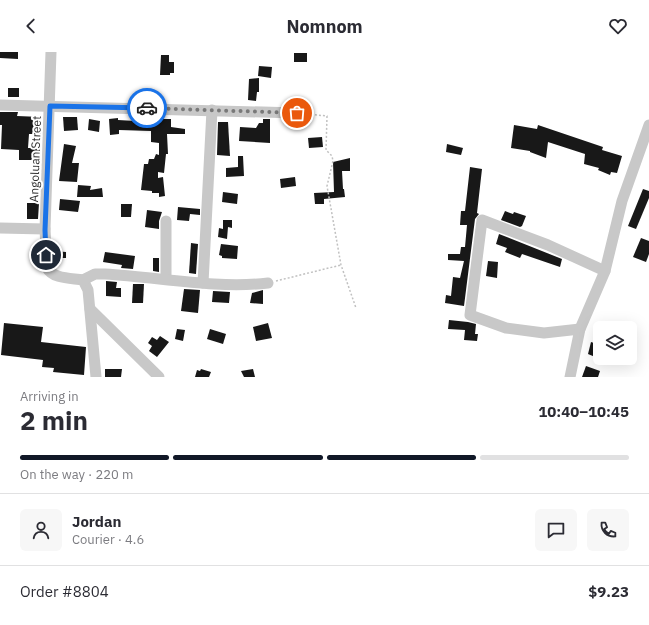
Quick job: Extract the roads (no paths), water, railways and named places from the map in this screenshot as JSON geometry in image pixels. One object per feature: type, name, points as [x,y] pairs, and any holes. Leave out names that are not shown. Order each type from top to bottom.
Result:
[{"type":"street","name":"Angoluan Street","points":[[51,52],[45,230],[46,268],[58,276],[82,280]]},
{"type":"street","points":[[0,105],[297,113]]},
{"type":"street","points":[[203,282],[212,110]]},
{"type":"street","points":[[570,377],[580,329],[605,271],[622,201],[649,125]]},
{"type":"street","points":[[580,329],[544,333],[506,328],[470,315],[482,220],[548,245],[605,271]]},
{"type":"street","points":[[166,221],[166,279]]},
{"type":"street","points":[[0,228],[45,230]]},
{"type":"street","points":[[96,377],[88,290],[82,280],[95,274],[106,274],[246,285],[268,283]]},
{"type":"street","points":[[90,309],[159,377]]}]
